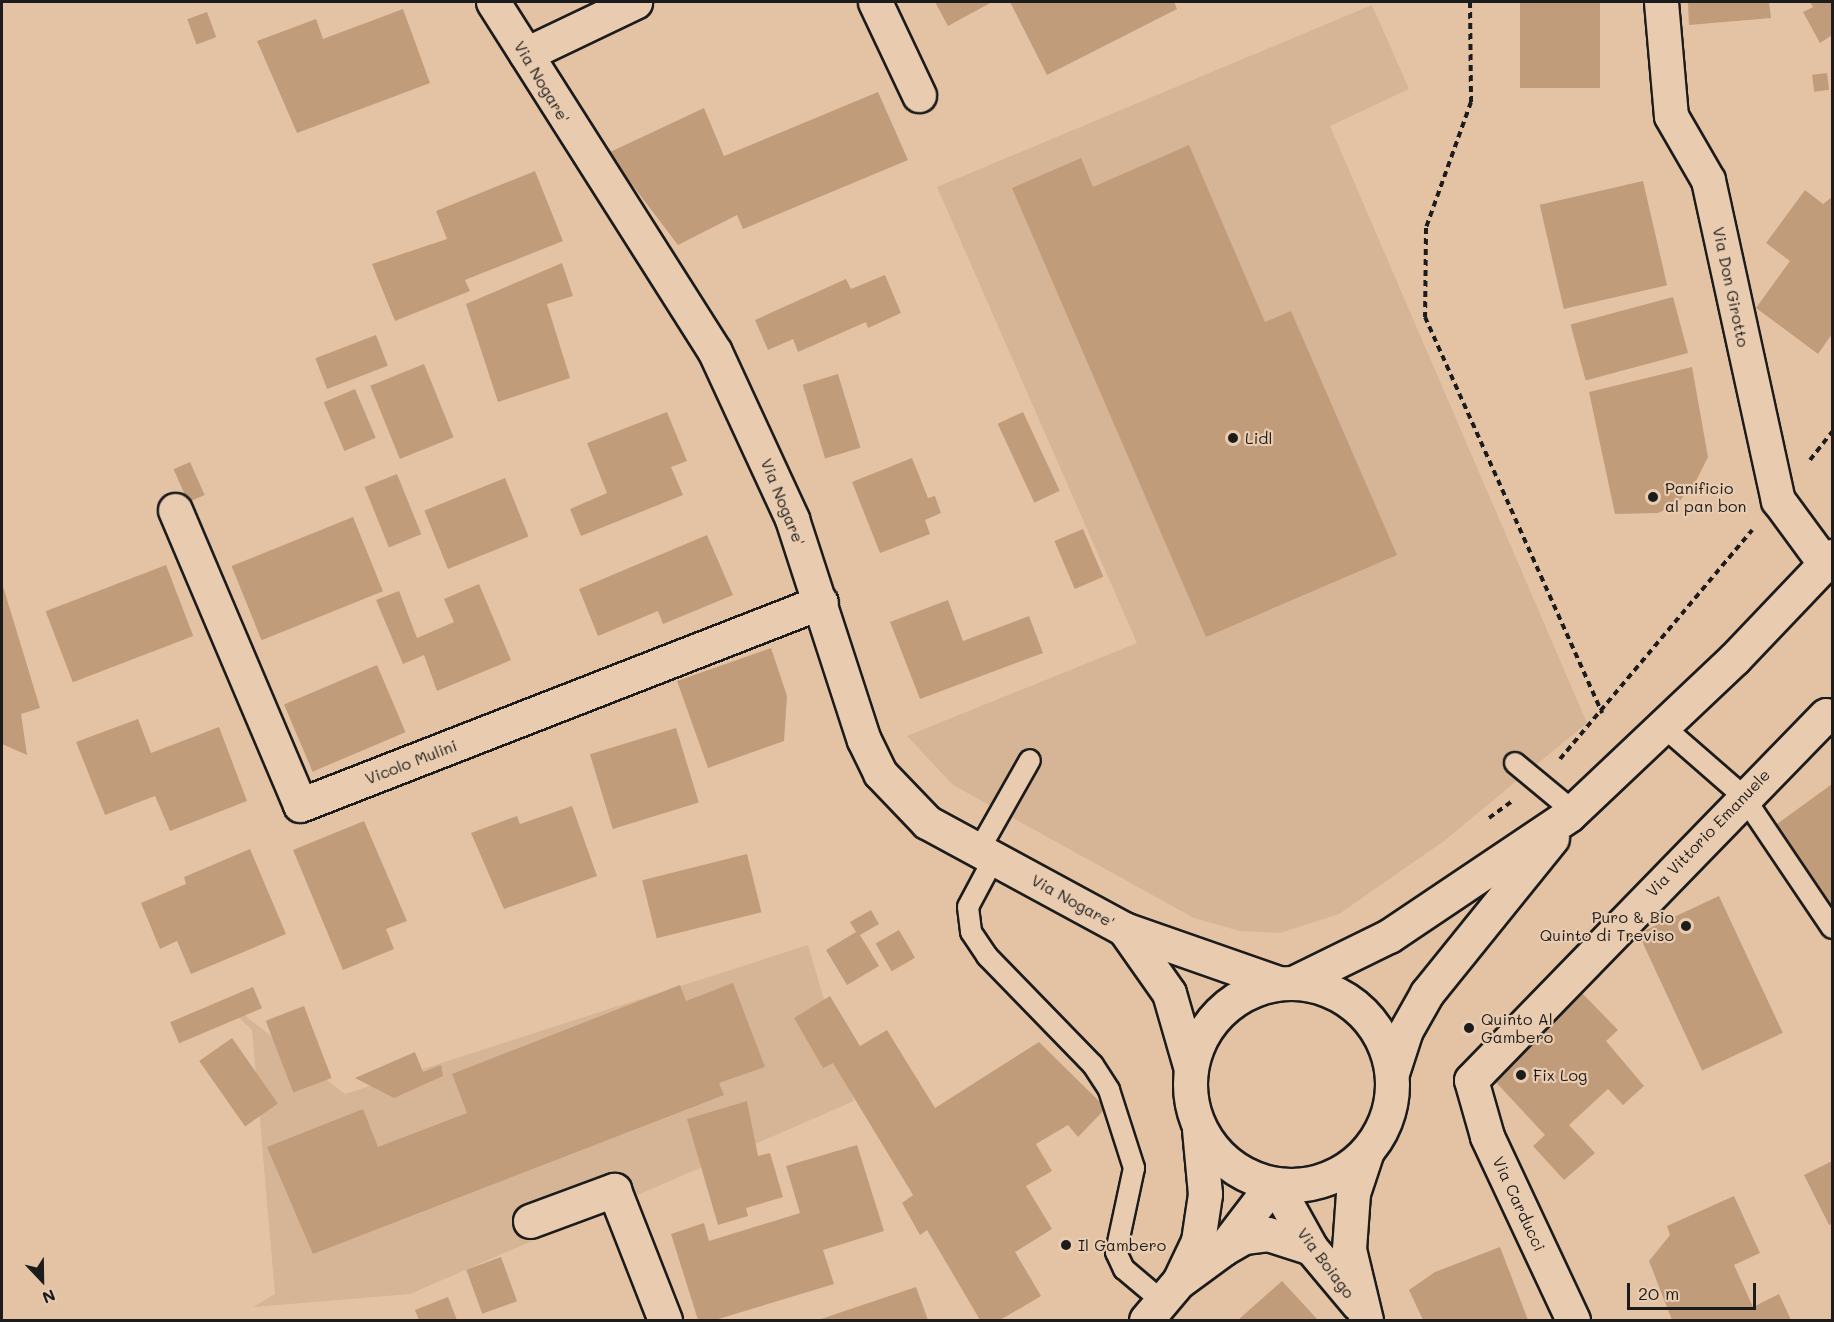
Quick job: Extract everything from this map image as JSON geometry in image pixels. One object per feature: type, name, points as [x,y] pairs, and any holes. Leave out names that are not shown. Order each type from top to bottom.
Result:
[{"type":"street","name":"Via Nogare'","points":[[493,2],[715,352],[792,519],[864,740],[880,774],[912,811],[1124,929],[1232,971],[1287,983]]},
{"type":"street","points":[[526,54],[635,2]]},
{"type":"street","points":[[875,2],[919,95]]},
{"type":"street","name":"Via Don Girotto","points":[[1661,2],[1671,116],[1708,180],[1778,500],[1829,560]]},
{"type":"street","name":"Vicolo Mulini","points":[[176,510],[300,805],[820,602]]},
{"type":"street","points":[[1199,1128],[1222,1159],[1274,1185],[1325,1180],[1366,1154],[1383,1129],[1392,1100],[1393,1070],[1405,1032],[1427,993],[1571,813],[1664,727],[1829,560]]},
{"type":"street","name":"Via Vittorio Emanuele","points":[[1470,1084],[1743,796],[1826,715]]},
{"type":"street","points":[[1163,1301],[1198,1241],[1205,1194],[1199,1128],[1192,1109],[1191,1069],[1198,1044],[1224,1009],[1253,990],[1287,983],[1389,936],[1571,813]]},
{"type":"street","name":"Via Nogare'","points":[[1124,929],[1169,993],[1191,1069]]},
{"type":"street","points":[[1287,983],[1319,986],[1360,1009],[1387,1048],[1393,1070]]},
{"type":"street","name":"Via Carducci","points":[[1470,1084],[1487,1136],[1573,1320]]},
{"type":"street","name":"Via Boiago","points":[[1363,1314],[1349,1249],[1353,1193],[1366,1154]]},
{"type":"street","points":[[1163,1301],[1223,1249],[1274,1185]]},
{"type":"street","name":"Via Boiago","points":[[1274,1185],[1311,1248],[1363,1314]]},
{"type":"street","points":[[530,1221],[614,1190],[664,1320]]},
{"type":"street","points":[[1223,1249],[1244,1237],[1268,1234],[1311,1248]]},
{"type":"lane","points":[[1664,727],[1743,796],[1833,928]]},
{"type":"lane","points":[[1030,760],[986,854],[968,907],[971,932],[987,956],[1094,1065],[1109,1090],[1134,1168],[1116,1252],[1124,1269],[1163,1301]]},
{"type":"lane","points":[[1515,763],[1571,813]]},
{"type":"path","points":[[1470,2],[1471,102],[1426,228],[1425,317],[1602,713]]},
{"type":"shaded area","points":[[1372,5],[1409,89],[1330,126],[1587,723],[1444,841],[1339,914],[1280,933],[1240,931],[1194,918],[953,785],[907,736],[1137,643],[937,187]]},
{"type":"shaded area","points":[[808,945],[854,1101],[410,1294],[253,1307],[275,1294],[252,1030],[234,1013],[238,1010],[345,1094]]},
{"type":"building","points":[[935,2],[992,2],[948,26]]},
{"type":"building","points":[[1010,2],[1174,2],[1177,9],[1047,75]]},
{"type":"building","points":[[1520,2],[1600,2],[1600,88],[1520,88]]},
{"type":"building","points":[[1688,2],[1769,2],[1771,18],[1689,25]]},
{"type":"building","points":[[1810,2],[1832,2],[1832,35],[1820,43],[1803,12],[1813,7]]},
{"type":"building","points":[[403,9],[430,83],[297,133],[257,41],[316,19],[323,39]]},
{"type":"building","points":[[207,12],[216,37],[197,45],[187,19]]},
{"type":"building","points":[[1827,73],[1829,90],[1814,92],[1812,75]]},
{"type":"building","points":[[878,92],[908,160],[743,229],[737,215],[678,245],[608,153],[704,108],[724,156]]},
{"type":"building","name":"Lidl","points":[[1189,145],[1265,322],[1291,311],[1397,555],[1206,637],[1012,188],[1081,158],[1093,187]]},
{"type":"building","points":[[535,171],[563,241],[465,280],[470,291],[395,321],[372,264],[447,239],[436,211]]},
{"type":"building","points":[[1643,181],[1667,285],[1564,309],[1540,205]]},
{"type":"building","points":[[1805,190],[1823,204],[1832,197],[1832,334],[1818,354],[1756,308],[1790,261],[1766,243]]},
{"type":"building","points":[[562,263],[573,296],[547,304],[570,378],[498,402],[466,304]]},
{"type":"building","points":[[885,275],[901,313],[868,328],[866,322],[798,352],[793,339],[768,350],[755,320],[846,279],[851,289]]},
{"type":"building","points":[[1673,297],[1688,353],[1586,380],[1571,324]]},
{"type":"building","points":[[376,335],[388,366],[327,389],[315,358]]},
{"type":"building","points":[[424,364],[454,437],[400,459],[370,386]]},
{"type":"building","points":[[1692,367],[1708,457],[1696,481],[1678,503],[1658,513],[1615,514],[1589,392]]},
{"type":"building","points":[[838,374],[861,448],[825,458],[803,385]]},
{"type":"building","points":[[355,389],[376,438],[344,451],[324,402]]},
{"type":"building","points":[[667,412],[687,461],[671,467],[683,495],[581,536],[570,509],[607,493],[587,443]]},
{"type":"building","points":[[1023,412],[1060,491],[1034,503],[998,424]]},
{"type":"building","points":[[912,458],[928,498],[935,496],[941,513],[925,520],[930,534],[880,553],[852,482]]},
{"type":"building","points":[[190,462],[205,495],[188,502],[174,469]]},
{"type":"building","points":[[397,474],[421,534],[389,547],[365,487]]},
{"type":"building","points":[[505,478],[529,536],[448,569],[424,511]]},
{"type":"building","points":[[353,517],[383,591],[262,640],[232,566]]},
{"type":"building","points":[[1083,529],[1103,577],[1075,589],[1054,541]]},
{"type":"building","points":[[707,535],[733,595],[663,624],[658,611],[598,636],[579,589]]},
{"type":"building","points":[[166,565],[193,636],[73,682],[46,611]]},
{"type":"building","points":[[2,583],[40,708],[21,714],[27,755],[2,744]]},
{"type":"building","points":[[479,584],[511,660],[437,691],[424,655],[403,664],[376,600],[399,591],[417,638],[454,622],[444,599]]},
{"type":"building","points":[[948,600],[963,641],[1029,616],[1043,653],[920,699],[890,622]]},
{"type":"building","points":[[771,648],[787,696],[784,741],[708,768],[677,681]]},
{"type":"building","points":[[377,665],[406,732],[313,772],[284,704]]},
{"type":"building","points":[[138,719],[151,753],[219,727],[247,801],[170,831],[155,796],[105,815],[76,742]]},
{"type":"building","points":[[676,728],[699,803],[613,829],[590,754]]},
{"type":"building","points":[[1832,784],[1832,915],[1777,824]]},
{"type":"building","points":[[572,806],[597,876],[504,909],[471,833],[517,816],[520,824]]},
{"type":"building","points":[[364,821],[407,921],[386,929],[394,949],[343,970],[293,850]]},
{"type":"building","points":[[250,849],[286,934],[191,974],[177,941],[160,949],[141,903],[186,884],[184,877]]},
{"type":"building","points":[[747,854],[762,912],[657,938],[642,880]]},
{"type":"building","points":[[1719,896],[1783,1033],[1702,1070],[1638,934]]},
{"type":"building","points":[[871,910],[879,924],[860,935],[879,966],[847,985],[826,950],[856,932],[850,922]]},
{"type":"building","points":[[899,930],[915,958],[892,971],[876,944]]},
{"type":"building","points":[[733,983],[765,1067],[719,1083],[724,1095],[313,1254],[267,1147],[363,1109],[378,1147],[467,1113],[452,1074],[680,985],[686,1001]]},
{"type":"building","points":[[253,987],[262,1008],[179,1043],[170,1022]]},
{"type":"building","points":[[1582,993],[1618,1030],[1606,1041],[1644,1086],[1623,1105],[1608,1089],[1569,1125],[1595,1153],[1564,1180],[1533,1146],[1545,1135],[1491,1077]]},
{"type":"building","points":[[830,996],[860,1046],[887,1030],[935,1108],[1039,1042],[1106,1108],[1078,1137],[1068,1125],[1036,1144],[1052,1171],[1026,1186],[1052,1229],[1015,1252],[1041,1296],[1000,1320],[980,1320],[927,1230],[920,1235],[902,1203],[913,1195],[833,1063],[823,1068],[794,1018]]},
{"type":"building","points":[[304,1006],[332,1078],[293,1093],[266,1021]]},
{"type":"building","points":[[232,1038],[278,1104],[245,1126],[199,1061]]},
{"type":"building","points":[[415,1052],[423,1072],[441,1065],[443,1076],[394,1098],[355,1078]]},
{"type":"building","points":[[747,1101],[758,1156],[770,1153],[783,1197],[746,1208],[748,1216],[718,1225],[687,1119]]},
{"type":"building","points":[[857,1145],[884,1231],[823,1250],[834,1284],[715,1320],[698,1320],[671,1234],[704,1223],[709,1241],[800,1213],[786,1166]]},
{"type":"building","points":[[1832,1161],[1832,1224],[1829,1225],[1804,1175]]},
{"type":"building","points":[[1734,1196],[1760,1253],[1734,1265],[1753,1307],[1779,1294],[1791,1320],[1672,1320],[1649,1261],[1670,1235],[1667,1226]]},
{"type":"building","points":[[1500,1247],[1528,1320],[1423,1320],[1409,1290],[1435,1272]]},
{"type":"building","points":[[501,1257],[517,1301],[482,1314],[466,1270]]},
{"type":"building","points":[[1282,1281],[1318,1320],[1238,1320]]},
{"type":"building","points":[[916,1287],[928,1320],[818,1320]]},
{"type":"building","points":[[448,1297],[457,1320],[419,1320],[415,1310]]},
{"type":"place","name":"Lidl","points":[[1233,438]]},
{"type":"place","name":"Panificio al pan bon","points":[[1653,497]]},
{"type":"place","name":"Puro & Bio Quinto di Treviso","points":[[1686,926]]},
{"type":"place","name":"Quinto Al Gambero","points":[[1469,1028]]},
{"type":"place","name":"Fix Log","points":[[1521,1075]]},
{"type":"place","name":"Il Gambero","points":[[1066,1245]]}]
